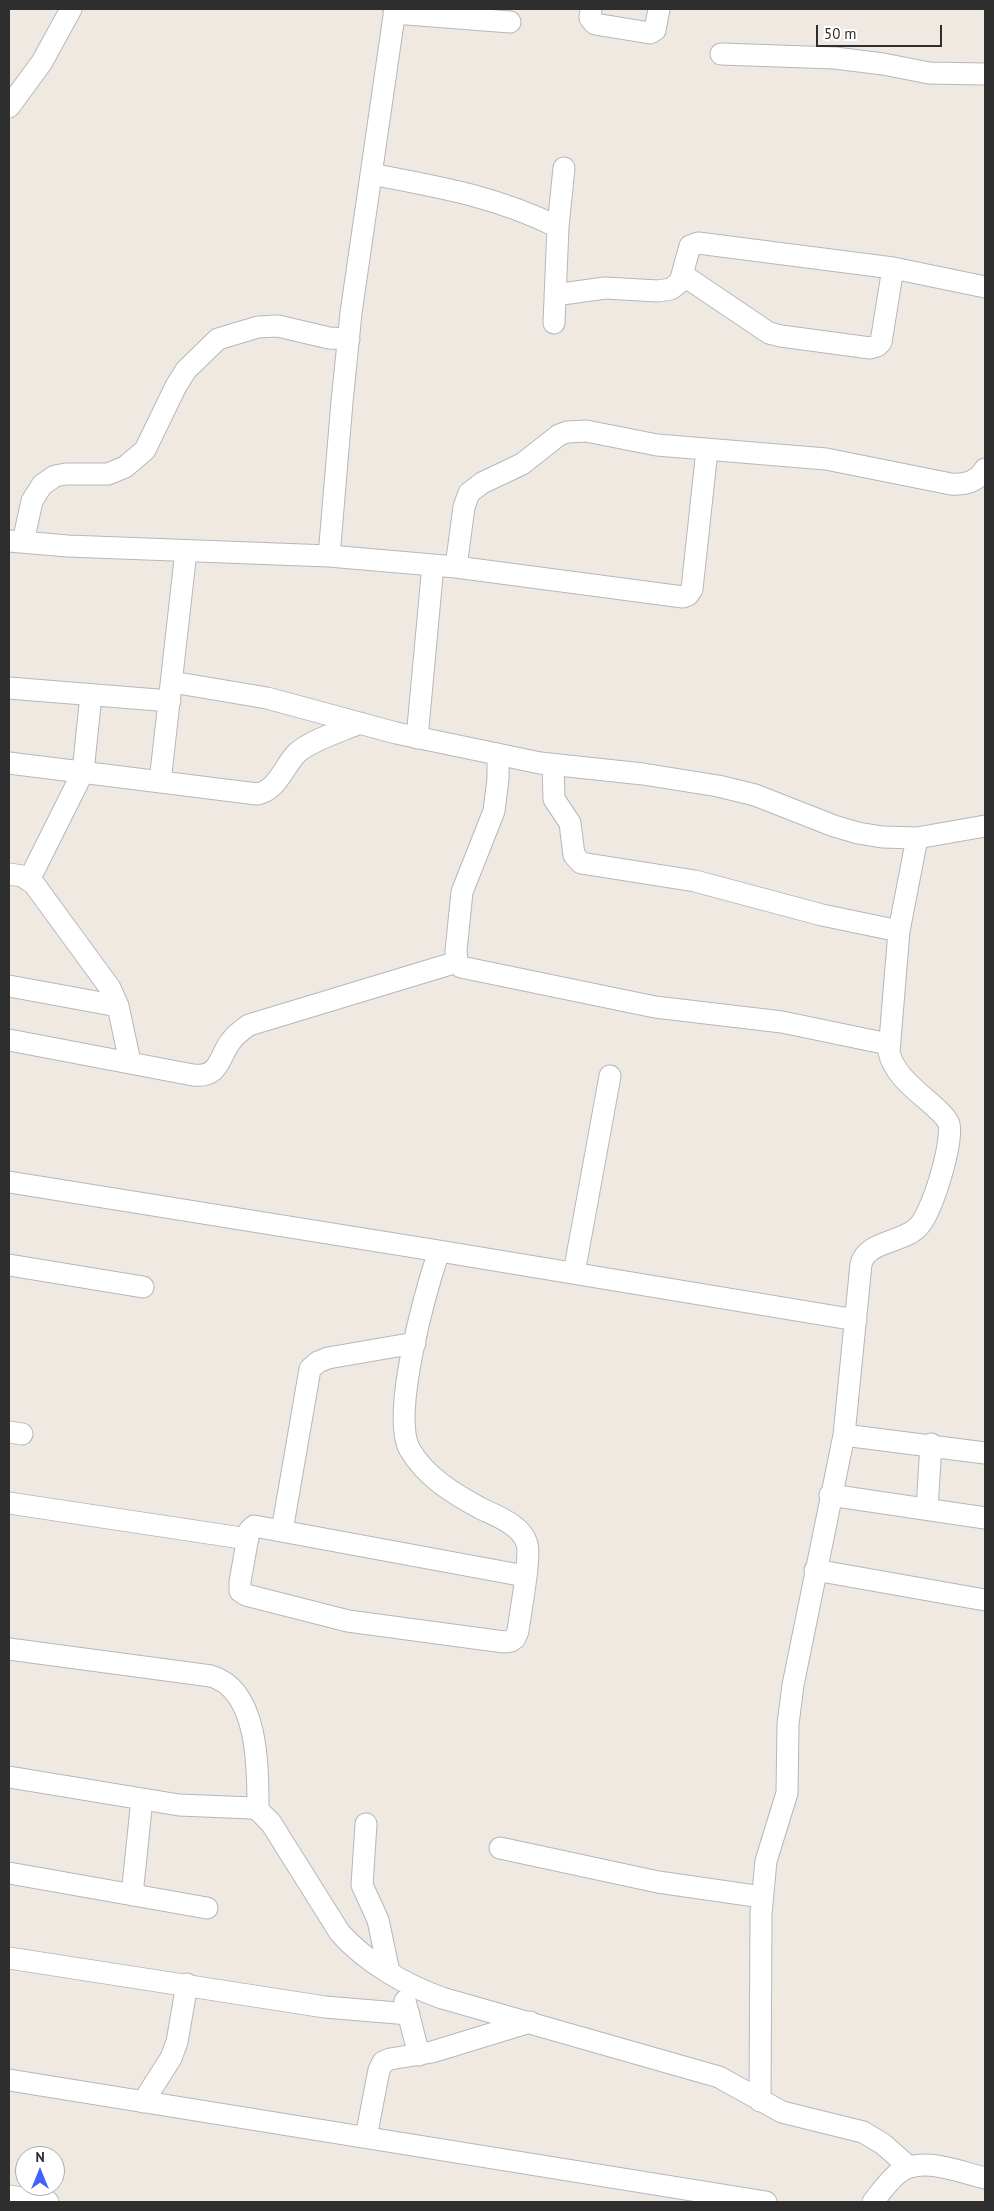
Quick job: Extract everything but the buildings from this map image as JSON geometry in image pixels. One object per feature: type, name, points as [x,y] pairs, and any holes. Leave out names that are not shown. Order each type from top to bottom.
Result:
[{"type":"street","points":[[9,107],[19,78],[53,44],[71,9]]},
{"type":"street","points":[[591,9],[590,18],[595,24],[650,34],[655,30],[659,9]]},
{"type":"street","points":[[330,556],[349,339],[394,11],[510,22]]},
{"type":"street","points":[[721,54],[835,58],[883,64],[929,73],[985,74]]},
{"type":"street","points":[[554,323],[558,227],[564,168]]},
{"type":"street","points":[[371,174],[460,191],[494,200],[525,211],[558,227]]},
{"type":"street","points":[[555,295],[605,288],[666,290],[676,286],[683,275],[690,246],[698,243],[893,268],[985,287]]},
{"type":"street","points":[[683,275],[769,333],[870,348],[880,345],[883,338],[893,268]]},
{"type":"street","points":[[349,339],[329,338],[278,326],[258,327],[218,339],[186,370],[176,386],[145,450],[125,467],[108,474],[66,474],[55,476],[42,485],[32,501],[16,542],[330,556],[456,567],[678,597],[686,596],[692,589],[707,450]]},
{"type":"street","points":[[456,567],[464,507],[469,493],[482,483],[534,457],[559,435],[576,430],[650,444],[826,458],[951,484],[968,483],[976,480],[985,470]]},
{"type":"street","points":[[160,782],[186,551]]},
{"type":"street","points":[[418,738],[433,565]]},
{"type":"street","points":[[9,688],[91,695],[171,692],[267,698],[418,738],[553,765],[651,775],[718,786],[755,795],[834,826],[858,833],[882,837],[917,838],[985,826]]},
{"type":"street","points":[[91,695],[83,772],[19,877],[34,884],[104,979],[118,1006],[130,1062]]},
{"type":"street","points":[[9,763],[250,795],[262,794],[273,785],[291,760],[305,747],[360,723]]},
{"type":"street","points":[[498,754],[498,788],[494,810],[462,892],[457,962],[461,968],[655,1007],[782,1022],[888,1044]]},
{"type":"street","points":[[553,765],[552,788],[554,799],[570,823],[574,855],[581,863],[663,874],[822,915],[899,931]]},
{"type":"street","points":[[760,2101],[762,1897],[766,1861],[787,1793],[790,1708],[815,1570],[844,1435],[861,1264],[864,1256],[870,1250],[911,1233],[922,1223],[941,1176],[949,1127],[944,1115],[896,1069],[891,1061],[888,1044],[899,931],[917,838]]},
{"type":"street","points":[[9,1040],[193,1075],[206,1075],[215,1070],[231,1040],[249,1025],[457,962]]},
{"type":"street","points":[[9,986],[118,1006]]},
{"type":"street","points":[[574,1273],[610,1076]]},
{"type":"street","points":[[9,1182],[440,1250],[856,1320]]},
{"type":"street","points":[[440,1250],[426,1290],[405,1395],[404,1430],[410,1450],[430,1473],[450,1490],[508,1523],[522,1534],[528,1545],[525,1576],[518,1630],[514,1640],[504,1642],[348,1621],[242,1593],[239,1586],[250,1528],[254,1526],[525,1576]]},
{"type":"street","points":[[9,1266],[144,1288]]},
{"type":"street","points":[[282,1531],[310,1369],[318,1362],[328,1358],[416,1343]]},
{"type":"street","points":[[844,1435],[931,1444],[985,1453]]},
{"type":"street","points":[[927,1509],[931,1444]]},
{"type":"street","points":[[830,1495],[985,1518]]},
{"type":"street","points":[[9,1503],[248,1539]]},
{"type":"street","points":[[815,1570],[985,1600]]},
{"type":"street","points":[[9,1649],[211,1676],[226,1681],[236,1692],[254,1736],[258,1765],[258,1810]]},
{"type":"street","points":[[9,1777],[197,1807],[244,1807],[258,1810],[271,1823],[340,1933],[350,1943],[418,1990],[704,2072],[730,2083],[782,2112],[863,2132],[883,2144],[909,2167]]},
{"type":"street","points":[[132,1895],[142,1799]]},
{"type":"street","points":[[366,1824],[362,1885],[378,1920],[394,1975],[409,2014],[419,2055]]},
{"type":"street","points":[[500,1848],[658,1882],[762,1897]]},
{"type":"street","points":[[9,1874],[207,1908]]},
{"type":"street","points":[[9,1958],[187,1984],[325,2007],[409,2014]]},
{"type":"street","points":[[144,2102],[174,2050],[181,2024],[187,1984]]},
{"type":"street","points":[[366,2138],[381,2065],[386,2060],[419,2055],[530,2022]]},
{"type":"street","points":[[9,2080],[766,2202]]},
{"type":"street","points":[[873,2202],[897,2174],[909,2167],[920,2165],[932,2166],[985,2178]]},
{"type":"street","points":[[9,2196],[48,2202]]}]
